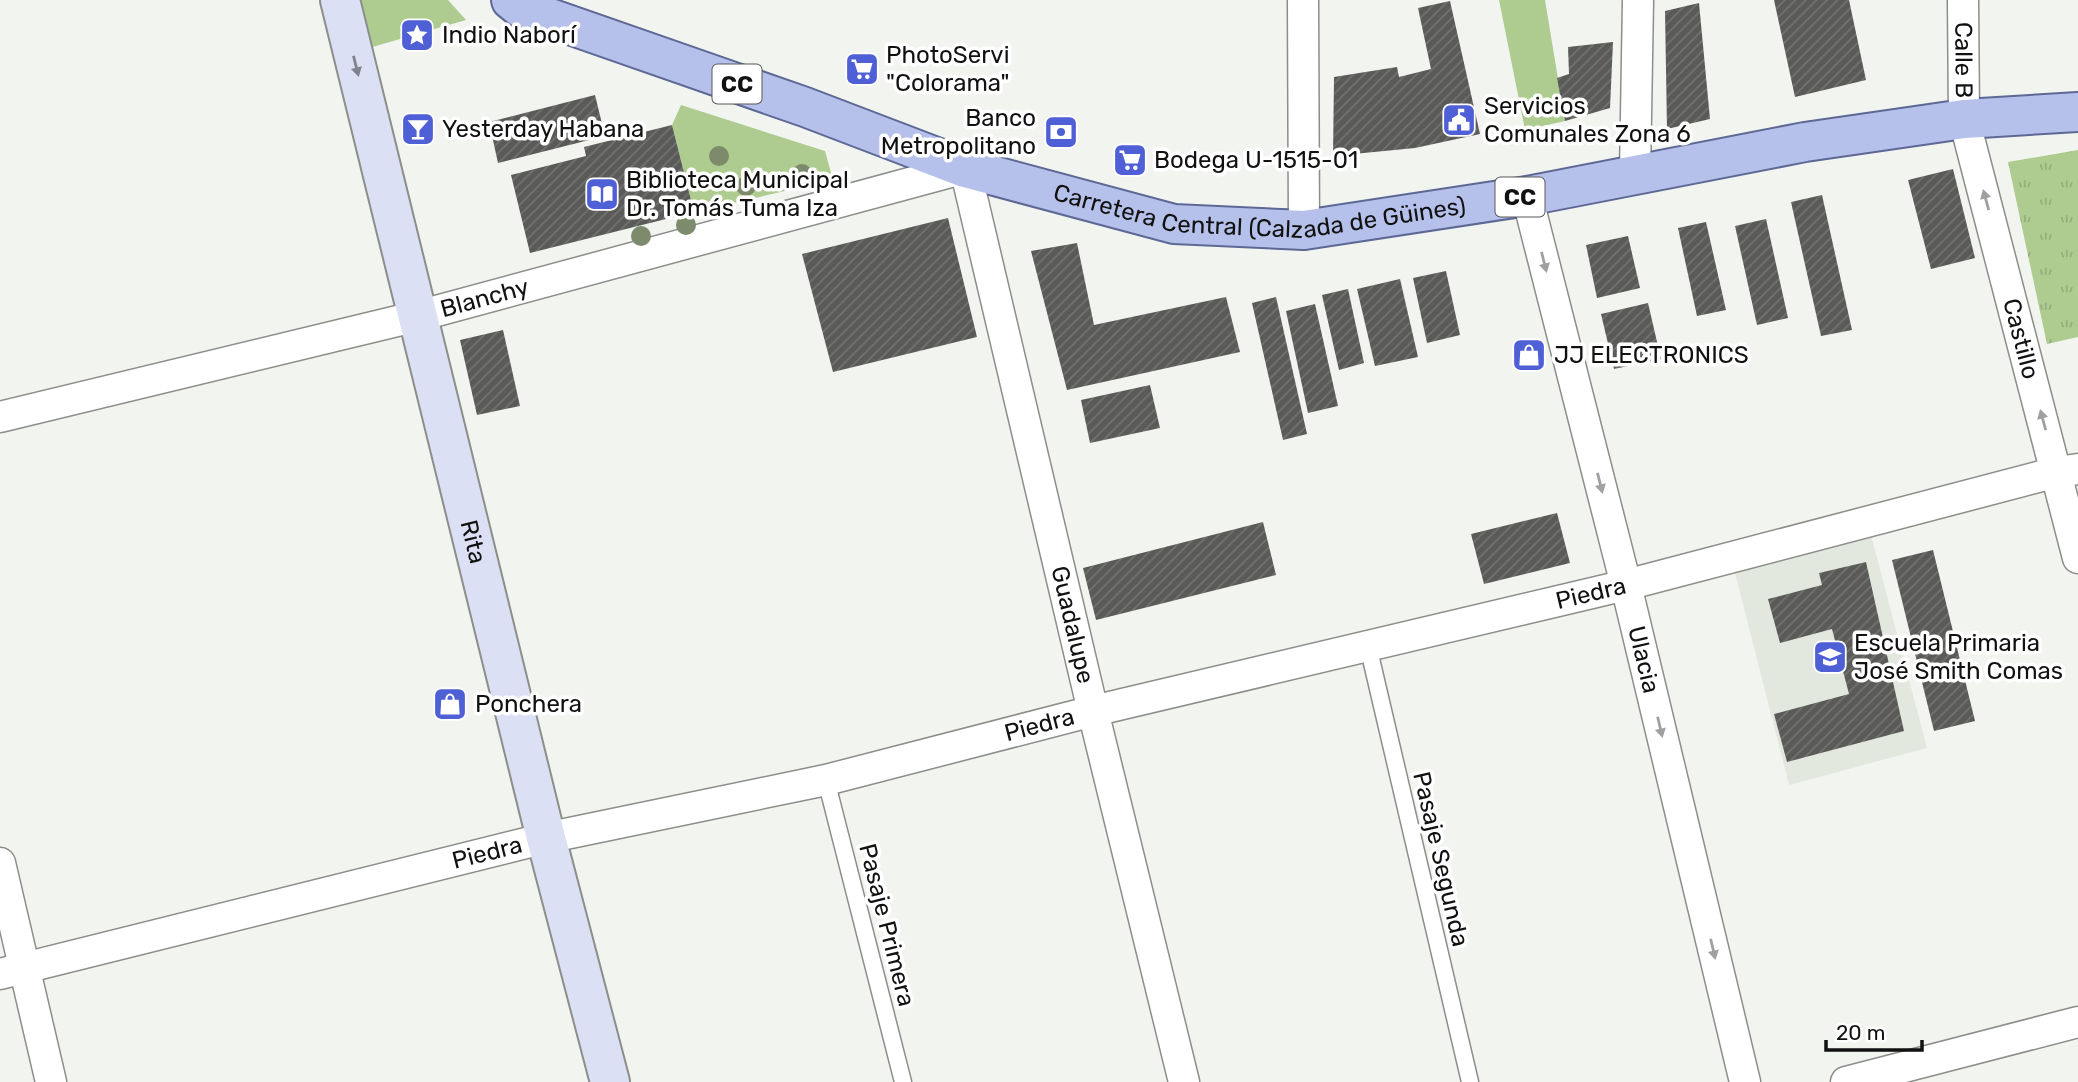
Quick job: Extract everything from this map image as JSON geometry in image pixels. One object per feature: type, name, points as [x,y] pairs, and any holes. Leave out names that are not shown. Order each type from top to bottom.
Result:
[{"type":"main road","name":"Carretera Central (Calzada de Güines)","points":[[511,0],[534,13],[805,107],[965,168],[1174,225],[1304,230],[1527,196],[1805,142],[1964,119],[2078,112]]},
{"type":"street","name":"Rita","points":[[340,0],[546,838],[610,1082]]},
{"type":"street","points":[[1303,0],[1304,230]]},
{"type":"street","points":[[1636,174],[1638,0]]},
{"type":"street","name":"Calle B","points":[[1963,0],[1964,119]]},
{"type":"street","name":"Castillo","points":[[1964,119],[2067,471],[2078,558]]},
{"type":"street","name":"Blanchy","points":[[0,417],[418,316],[965,168]]},
{"type":"street","name":"Guadalupe","points":[[965,168],[1184,1082]]},
{"type":"street","name":"Ulacia","points":[[1527,196],[1626,585],[1745,1082]]},
{"type":"street","name":"Piedra","points":[[12,971],[546,838],[826,780],[1093,710],[1626,585],[2067,471]]},
{"type":"street","points":[[0,863],[12,971],[51,1082]]},
{"type":"street","points":[[1846,1082],[2078,1023]]},
{"type":"lane","name":"Pasaje Segunda","points":[[1368,646],[1470,1082]]},
{"type":"lane","name":"Pasaje Primera","points":[[826,780],[903,1082]]},
{"type":"shaded area","name":"Escuela Primaria José Smith Comas","points":[[1870,531],[1927,748],[1789,785],[1733,565]]},
{"type":"green space","points":[[349,0],[448,0],[466,20],[362,50]]},
{"type":"green space","points":[[1499,0],[1545,0],[1565,121],[1525,130]]},
{"type":"green space","points":[[681,105],[825,151],[833,180],[694,212],[672,125]]},
{"type":"green space","points":[[2078,150],[2078,337],[2047,344],[2008,162]]},
{"type":"building","points":[[1774,0],[1849,0],[1866,80],[1795,97]]},
{"type":"building","points":[[1450,1],[1480,134],[1415,148],[1333,156],[1334,77],[1397,67],[1399,77],[1431,69],[1418,8]]},
{"type":"building","points":[[1699,3],[1710,119],[1667,129],[1665,11]]},
{"type":"building","points":[[1613,42],[1610,108],[1565,121],[1557,78],[1569,74],[1568,47]]},
{"type":"building","points":[[595,95],[605,136],[498,163],[489,122]]},
{"type":"building","name":"Biblioteca Municipal Dr. Tomás Tuma Iza","points":[[672,125],[694,212],[530,253],[511,175],[586,156],[584,147]]},
{"type":"building","points":[[1953,169],[1975,258],[1931,269],[1908,180]]},
{"type":"building","points":[[1822,195],[1852,330],[1821,336],[1791,202]]},
{"type":"building","points":[[948,218],[977,337],[833,372],[802,254]]},
{"type":"building","points":[[1766,219],[1788,318],[1757,325],[1735,226]]},
{"type":"building","points":[[1706,222],[1726,310],[1697,316],[1678,228]]},
{"type":"building","points":[[1628,236],[1640,288],[1597,298],[1586,245]]},
{"type":"building","points":[[1077,243],[1094,325],[1226,297],[1240,352],[1067,390],[1031,251]]},
{"type":"building","points":[[1446,271],[1460,335],[1427,343],[1413,278]]},
{"type":"building","points":[[1400,279],[1418,357],[1375,366],[1357,289]]},
{"type":"building","points":[[1348,289],[1364,363],[1339,370],[1322,295]]},
{"type":"building","points":[[1276,297],[1307,434],[1283,440],[1252,303]]},
{"type":"building","points":[[1648,303],[1661,359],[1614,369],[1601,314]]},
{"type":"building","points":[[1315,304],[1338,406],[1308,413],[1286,311]]},
{"type":"building","points":[[503,330],[520,406],[477,415],[460,340]]},
{"type":"building","points":[[1150,385],[1160,428],[1090,443],[1081,400]]},
{"type":"building","points":[[1557,513],[1570,563],[1484,584],[1471,534]]},
{"type":"building","points":[[1263,522],[1276,575],[1096,620],[1083,568]]},
{"type":"building","points":[[1933,550],[1975,721],[1934,731],[1892,560]]},
{"type":"building","points":[[1866,562],[1904,731],[1787,762],[1774,714],[1849,694],[1832,629],[1780,643],[1768,599],[1822,585],[1819,573]]},
{"type":"place","name":"Indio Naborí","points":[[417,35]]},
{"type":"place","name":"PhotoServi \"Colorama\"","points":[[862,69]]},
{"type":"place","name":"Servicios Comunales Zona 6","points":[[1459,120]]},
{"type":"place","name":"Yesterday Habana","points":[[418,129]]},
{"type":"place","name":"Banco Metropolitano","points":[[1061,132]]},
{"type":"place","name":"Bodega U-1515-01","points":[[1130,160]]},
{"type":"place","name":"Biblioteca Municipal Dr. Tomás Tuma Iza","points":[[602,194]]},
{"type":"place","name":"JJ ELECTRONICS","points":[[1529,355]]},
{"type":"place","name":"Escuela Primaria José Smith Comas","points":[[1830,657]]},
{"type":"place","name":"Ponchera","points":[[450,704]]}]
